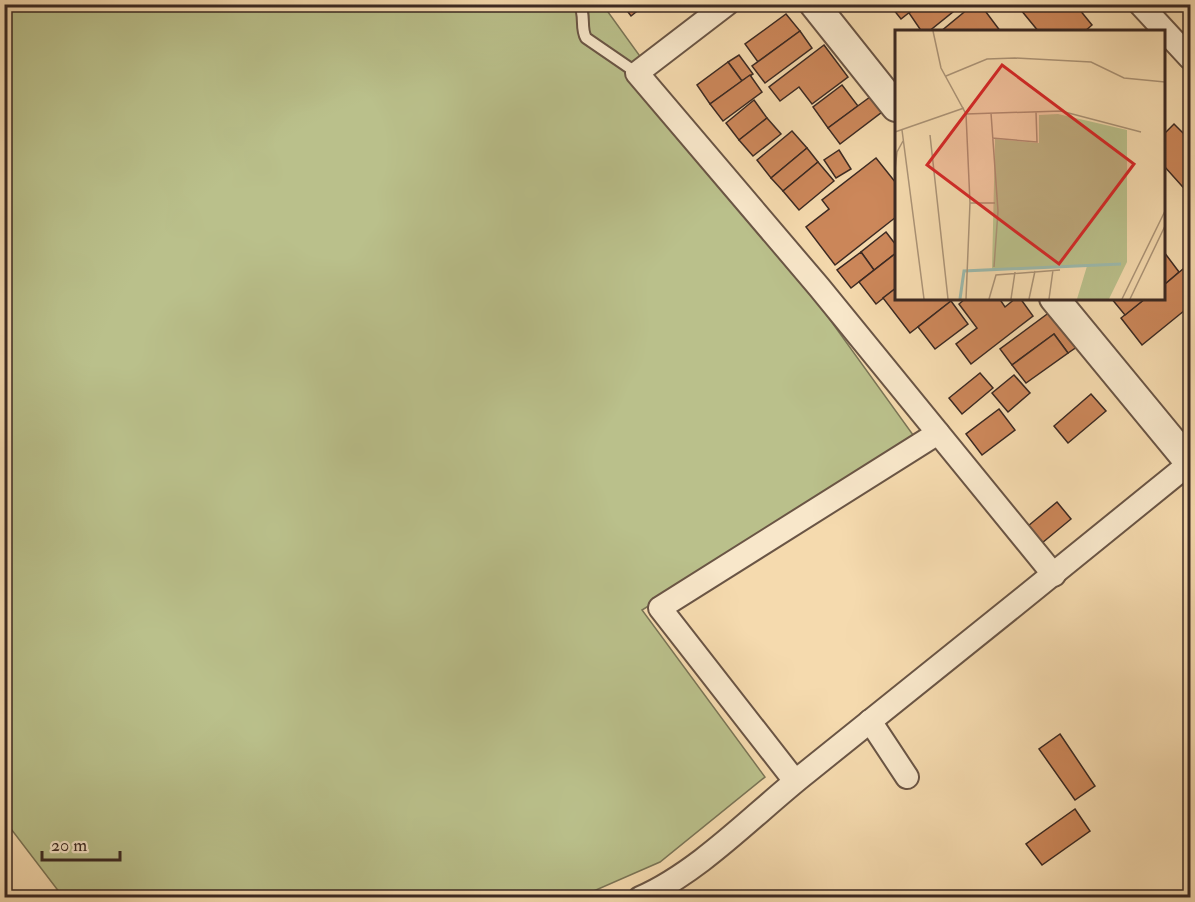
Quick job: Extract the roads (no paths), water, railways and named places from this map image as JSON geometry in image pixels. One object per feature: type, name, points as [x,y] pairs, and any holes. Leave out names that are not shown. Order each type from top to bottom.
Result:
[{"type":"street","points":[[727,4],[637,73],[819,287],[1054,575]]},
{"type":"street","points":[[814,4],[895,105]]},
{"type":"street","points":[[1140,4],[1165,30]]},
{"type":"street","points":[[1165,30],[1191,58]]},
{"type":"street","points":[[640,897],[691,868],[795,781],[1191,463],[1056,300]]},
{"type":"street","points":[[795,781],[660,608],[938,433]]},
{"type":"street","points":[[870,721],[907,777]]},
{"type":"lane","points":[[579,4],[582,9],[583,34],[586,38],[637,73]]}]
